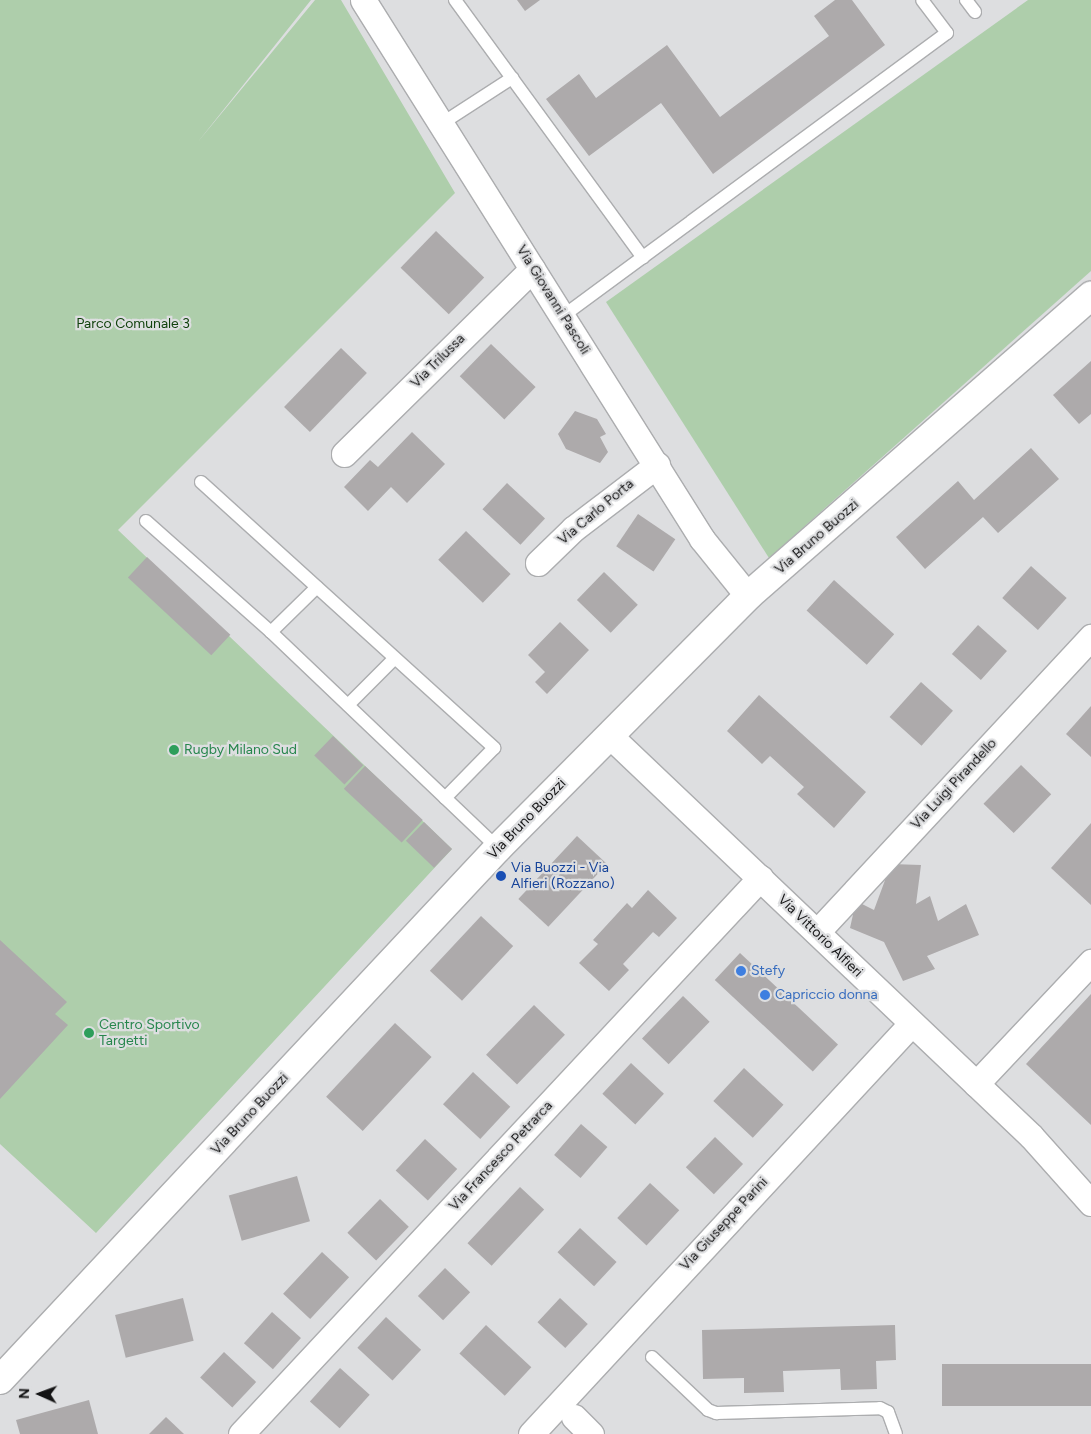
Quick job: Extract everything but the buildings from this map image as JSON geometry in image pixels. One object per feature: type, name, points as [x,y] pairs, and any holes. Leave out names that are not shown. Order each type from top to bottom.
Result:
[{"type":"main road","name":"Via Bruno Buozzi","points":[[0,1380],[498,848],[748,596],[1091,296]]},
{"type":"street","name":"Via Giovanni Pascoli","points":[[364,0],[657,465],[702,540],[748,596]]},
{"type":"street","name":"Via Trilussa","points":[[344,454],[532,269]]},
{"type":"street","name":"Via Carlo Porta","points":[[538,563],[573,529],[657,465]]},
{"type":"street","name":"Via Luigi Pirandello","points":[[817,932],[1091,637]]},
{"type":"street","name":"Via Vittorio Alfieri","points":[[610,735],[1031,1136],[1091,1202]]},
{"type":"street","name":"Via Francesco Petrarca","points":[[241,1434],[760,878]]},
{"type":"street","points":[[976,1084],[1091,962]]},
{"type":"street","name":"Via Giuseppe Parini","points":[[538,1432],[912,1023]]},
{"type":"street","name":"Via Vittorio Alfieri","points":[[1031,1136],[1091,1179]]},
{"type":"lane","points":[[455,0],[643,258]]},
{"type":"lane","points":[[563,316],[947,33],[922,0]]},
{"type":"lane","points":[[966,0],[975,12]]},
{"type":"lane","points":[[441,124],[512,78]]},
{"type":"lane","points":[[201,482],[494,748],[445,798]]},
{"type":"lane","points":[[146,522],[271,632],[498,848]]},
{"type":"lane","points":[[271,632],[316,587]]},
{"type":"lane","points":[[348,705],[395,658]]},
{"type":"lane","points":[[652,1357],[708,1410],[716,1413],[880,1408],[888,1412],[896,1434]]},
{"type":"green space","name":"Parco Comunale 3","points":[[0,0],[311,0],[197,143],[315,0],[341,0],[455,193],[118,530],[452,849],[96,1233],[0,1144]]},
{"type":"green space","points":[[1028,0],[1091,0],[1091,271],[769,558],[606,302]]},
{"type":"place","name":"Rugby Milano Sud","points":[[174,750]]},
{"type":"place","name":"Via Buozzi - Via Alfieri (Rozzano)","points":[[501,876]]},
{"type":"place","name":"Stefy","points":[[741,971]]},
{"type":"place","name":"Capriccio donna","points":[[765,995]]},
{"type":"place","name":"Centro Sportivo Targetti","points":[[89,1033]]}]
